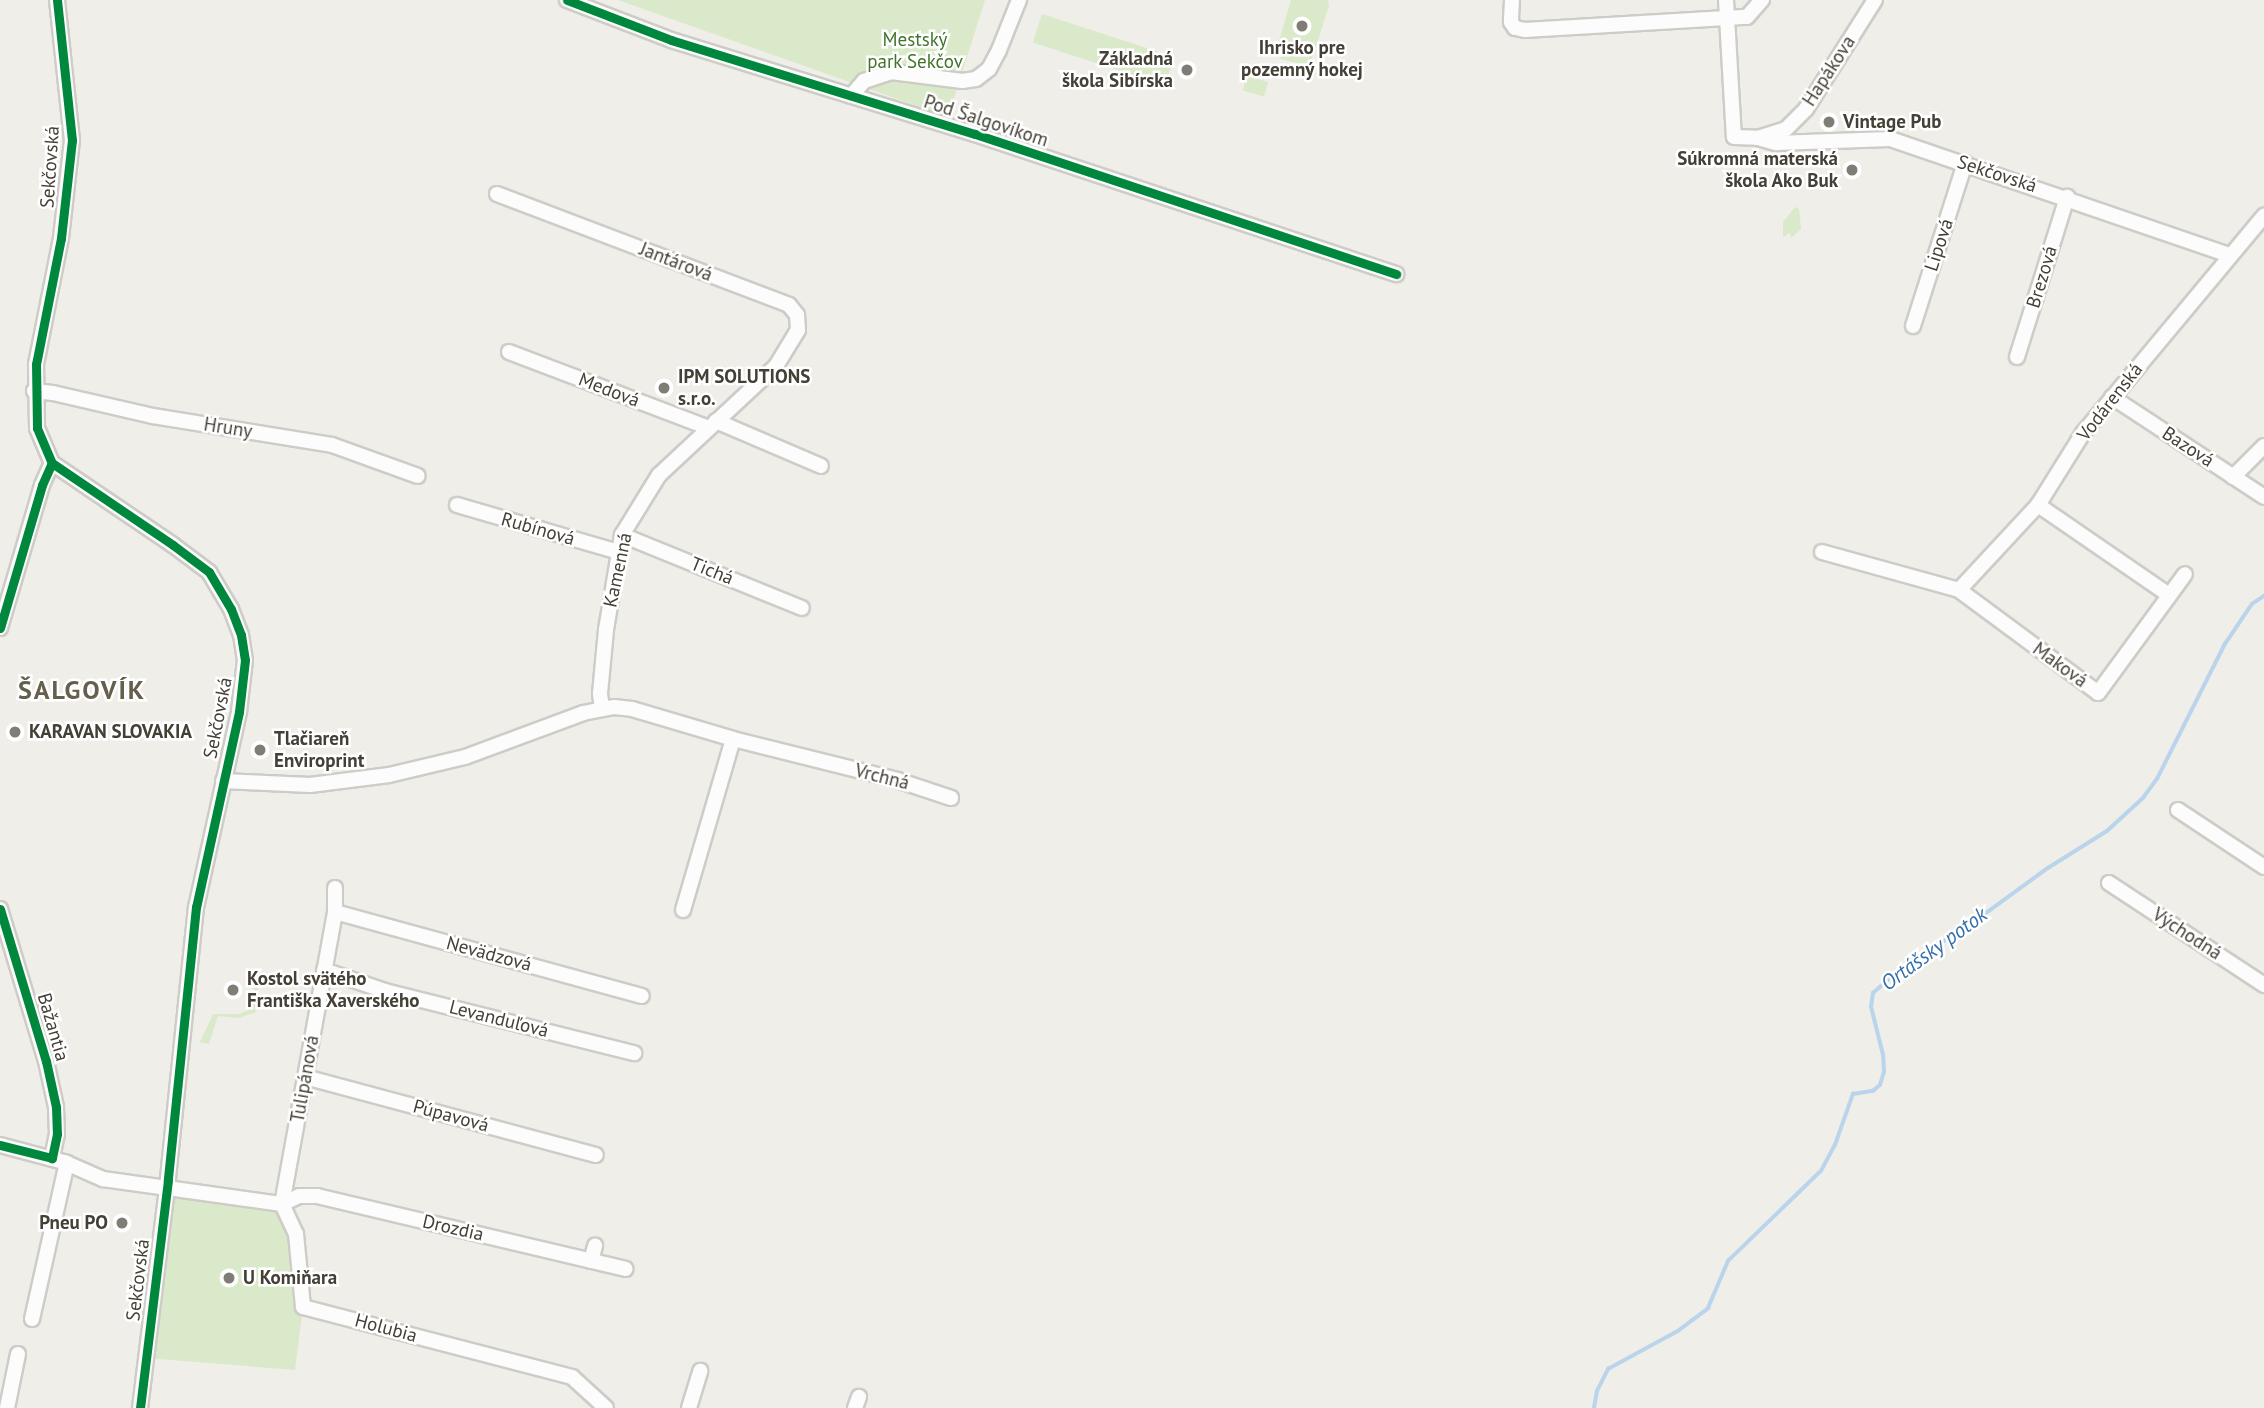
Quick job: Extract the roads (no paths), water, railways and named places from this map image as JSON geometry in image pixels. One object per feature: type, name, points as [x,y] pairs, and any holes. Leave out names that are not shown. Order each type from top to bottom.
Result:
[{"type":"street","name":"Sekčovská","points":[[57,0],[72,121],[71,158],[63,225],[40,338],[34,391],[37,428],[52,463],[201,564],[224,595],[241,635],[245,660],[243,695],[196,907],[167,1187],[140,1408]]},
{"type":"street","name":"Pod Šalgovíkom","points":[[567,0],[671,40],[1396,274]]},
{"type":"street","points":[[851,96],[864,81],[891,72],[962,81],[976,79],[989,69],[994,60],[1019,0]]},
{"type":"street","points":[[1512,0],[1511,22],[1520,30],[1747,17],[1762,0]]},
{"type":"street","points":[[1726,0],[1726,19]]},
{"type":"street","name":"Hapákova","points":[[1726,19],[1734,137],[1758,138],[1786,129],[1806,109],[1875,0]]},
{"type":"street","name":"Sekčovská","points":[[1758,138],[1776,143],[1890,139],[2067,197],[2228,255]]},
{"type":"street","name":"Lipová","points":[[1913,326],[1965,163]]},
{"type":"street","name":"Jantárová","points":[[498,194],[789,305],[797,315],[798,330],[776,366]]},
{"type":"street","name":"Brezová","points":[[2017,357],[2067,197]]},
{"type":"street","name":"Vodárenská","points":[[1959,590],[2038,505],[2083,433],[2228,255],[2262,221]]},
{"type":"street","name":"Medová","points":[[509,352],[713,424],[821,466]]},
{"type":"street","name":"Kamenná","points":[[603,708],[601,677],[622,535],[659,475],[776,366]]},
{"type":"street","name":"Hruny","points":[[34,391],[153,416],[332,445],[418,476]]},
{"type":"street","name":"Bazová","points":[[2112,397],[2264,497]]},
{"type":"street","points":[[2233,477],[2264,446]]},
{"type":"street","points":[[0,628],[41,485],[52,463]]},
{"type":"street","name":"Rubínová","points":[[457,505],[619,552]]},
{"type":"street","points":[[2038,505],[2169,595]]},
{"type":"street","name":"Tichá","points":[[622,535],[802,608]]},
{"type":"street","points":[[1822,551],[1959,590]]},
{"type":"street","name":"Maková","points":[[1959,590],[2098,693],[2185,574]]},
{"type":"street","points":[[223,780],[310,785],[389,775],[465,757],[603,708],[632,709],[733,739],[684,911]]},
{"type":"street","name":"Vrchná","points":[[733,739],[897,780],[951,798]]},
{"type":"street","points":[[2178,810],[2264,867]]},
{"type":"street","name":"Východná","points":[[2109,883],[2264,985]]},
{"type":"street","name":"Tulipánová","points":[[282,1204],[335,912],[335,888]]},
{"type":"street","name":"Bažantia","points":[[0,909],[46,1062],[56,1107],[57,1134],[52,1158]]},
{"type":"street","name":"Nevädzová","points":[[335,912],[642,996]]},
{"type":"street","name":"Levanduľová","points":[[324,970],[385,992],[634,1053]]},
{"type":"street","name":"Púpavová","points":[[305,1077],[596,1155]]},
{"type":"street","points":[[0,1145],[52,1158],[103,1179],[282,1204]]},
{"type":"street","points":[[32,1319],[66,1163]]},
{"type":"street","name":"Drozdia","points":[[282,1204],[299,1196],[317,1196],[625,1269]]},
{"type":"street","name":"Holubia","points":[[282,1204],[296,1234],[303,1307],[572,1377],[606,1408]]},
{"type":"street","points":[[591,1261],[595,1246]]},
{"type":"street","points":[[6,1408],[18,1354]]},
{"type":"street","points":[[689,1408],[701,1371]]},
{"type":"waterway","name":"Ortášsky potok","points":[[1594,1408],[1597,1391],[1608,1369],[1678,1331],[1708,1308],[1728,1261],[1821,1171],[1835,1145],[1853,1094],[1873,1091],[1880,1085],[1884,1072],[1883,1055],[1871,1007],[1873,993],[1910,961],[1967,927],[2048,868],[2107,831],[2143,798],[2157,779],[2225,644],[2252,604],[2264,596]]},
{"type":"place","name":"Ihrisko pre pozemný hokej","points":[[1302,26]]},
{"type":"place","name":"Základná škola Sibírska","points":[[1187,70]]},
{"type":"place","name":"Vintage Pub","points":[[1829,122]]},
{"type":"place","name":"Súkromná materská škola Ako Buk","points":[[1852,170]]},
{"type":"place","name":"IPM SOLUTIONS s.r.o.","points":[[664,388]]},
{"type":"place","name":"KARAVAN SLOVAKIA","points":[[15,732]]},
{"type":"place","name":"Tlačiareň Enviroprint","points":[[260,750]]},
{"type":"place","name":"Kostol svätého Františka Xaverského","points":[[233,990]]},
{"type":"place","name":"Pneu PO","points":[[122,1223]]},
{"type":"place","name":"U Komiňara","points":[[229,1278]]},
{"type":"district","name":"ŠALGOVÍK","points":[[82,690]]},
{"type":"park label","name":"Mestský park Sekčov","points":[[915,51]]}]
